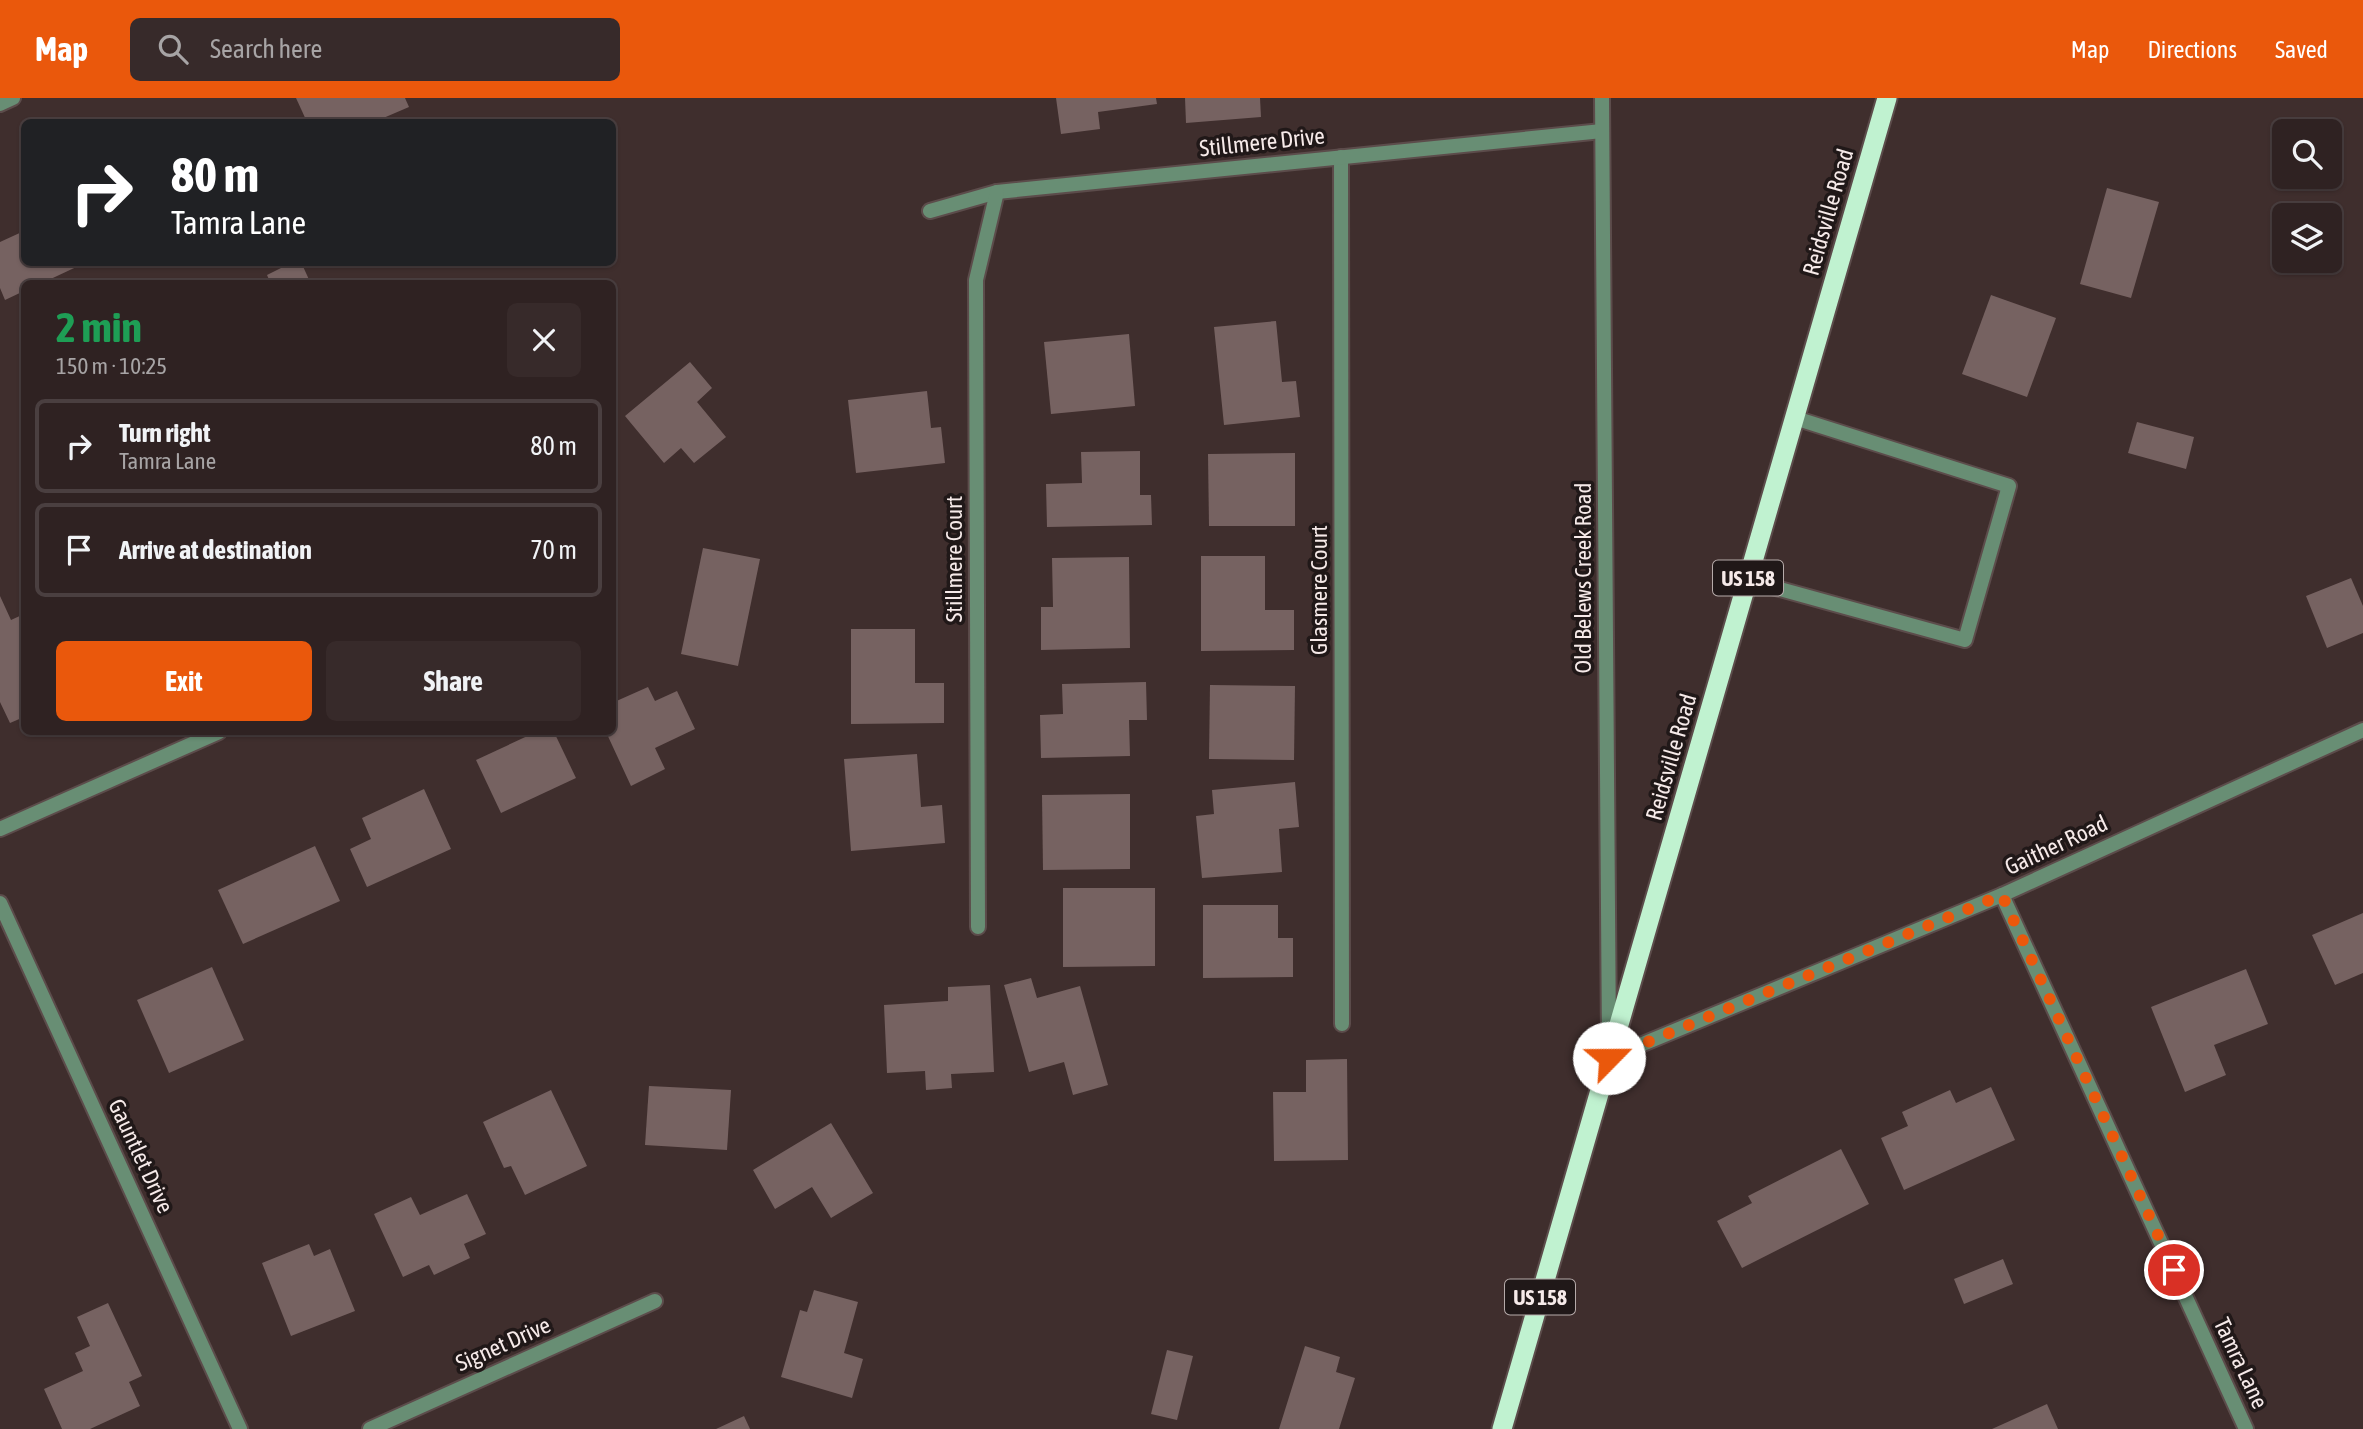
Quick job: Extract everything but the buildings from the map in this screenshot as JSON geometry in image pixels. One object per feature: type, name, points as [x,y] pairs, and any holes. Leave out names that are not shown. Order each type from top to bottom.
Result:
[{"type":"highway","name":"Reidsville Road","points":[[1502,1429],[1887,98]]},
{"type":"street","points":[[0,104],[13,98]]},
{"type":"street","name":"Old Belews Creek Road","points":[[1602,98],[1609,1058]]},
{"type":"street","name":"Stillmere Drive","points":[[930,211],[997,192],[1602,131]]},
{"type":"street","name":"Glasmere Court","points":[[1341,157],[1342,1024]]},
{"type":"street","name":"Stillmere Court","points":[[978,927],[976,280],[997,192]]},
{"type":"street","points":[[1748,580],[1965,640],[2009,486],[1794,418]]},
{"type":"street","name":"Gaither Road","points":[[1609,1058],[2002,895],[2363,730]]},
{"type":"street","points":[[0,830],[212,735]]},
{"type":"street","name":"Tamra Lane","points":[[2002,895],[2246,1429]]},
{"type":"street","name":"Gauntlet Drive","points":[[0,903],[240,1429]]},
{"type":"street","name":"Signet Drive","points":[[370,1429],[655,1301]]},
{"type":"route","points":[[1609,1058],[2002,895],[2174,1270]]}]
